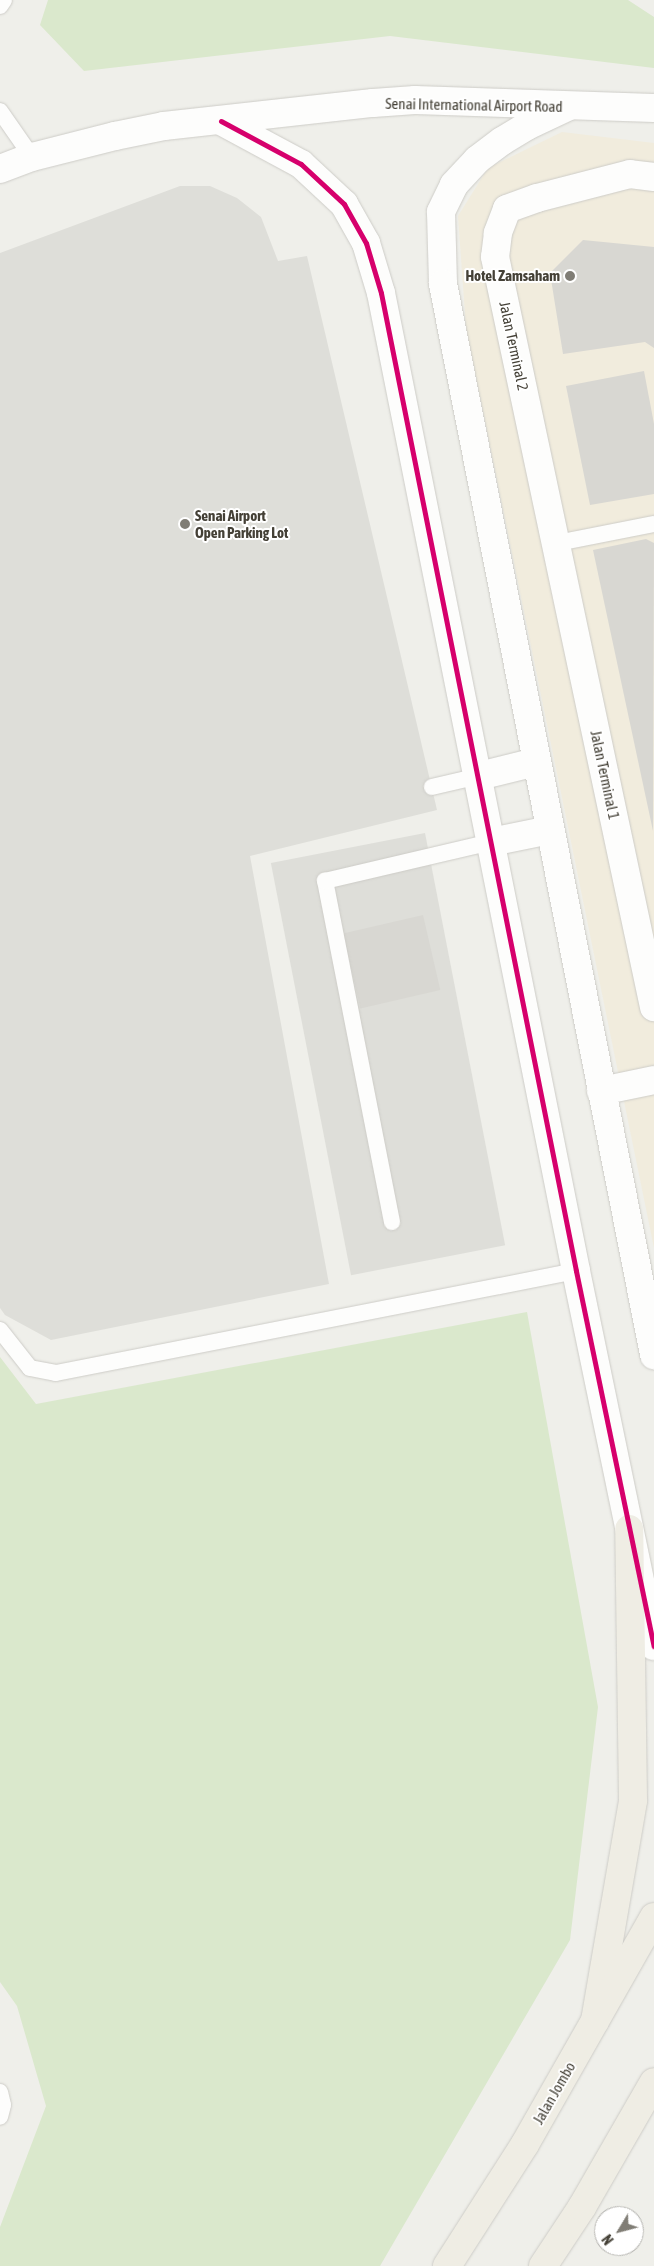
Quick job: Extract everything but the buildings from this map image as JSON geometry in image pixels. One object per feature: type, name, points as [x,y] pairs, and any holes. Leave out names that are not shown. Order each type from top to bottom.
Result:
[{"type":"main road","points":[[595,2022],[633,1800],[629,1529]]},
{"type":"main road","name":"Jalan Jombo","points":[[447,2266],[525,2144],[654,1917]]},
{"type":"main road","points":[[543,2266],[582,2207],[654,2082]]},
{"type":"street","name":"Senai International Airport Road","points":[[0,169],[32,158],[144,130],[415,100],[654,108]]},
{"type":"street","points":[[570,106],[528,126],[477,160],[454,185],[441,212],[443,284],[654,1355]]},
{"type":"street","points":[[221,120],[301,164],[344,204],[366,244],[381,293],[479,776],[576,1271],[654,1646]]},
{"type":"street","name":"Jalan Terminal 2","points":[[556,543],[495,257],[498,232],[507,209],[537,198],[630,174],[654,177]]},
{"type":"street","name":"Jalan Terminal 1","points":[[556,543],[654,1008]]},
{"type":"street","points":[[479,776],[536,762]]},
{"type":"street","points":[[491,842],[550,830]]},
{"type":"street","points":[[601,1091],[654,1080]]},
{"type":"lane","points":[[0,6],[4,0]]},
{"type":"lane","points":[[0,112],[32,158]]},
{"type":"lane","points":[[556,543],[654,524]]},
{"type":"lane","points":[[432,787],[479,776]]},
{"type":"lane","points":[[392,1222],[325,881],[491,842]]},
{"type":"lane","points":[[0,1330],[30,1368],[56,1373],[576,1271]]},
{"type":"lane","points":[[0,2092],[3,2105],[0,2116]]},
{"type":"shaded area","points":[[562,132],[654,143],[654,1248],[466,328],[458,216],[488,168]]},
{"type":"shaded area","name":"Senai Airport Open Parking Lot","points":[[180,186],[210,186],[237,198],[261,217],[278,261],[307,256],[437,810],[250,856],[329,1284],[51,1340],[5,1315],[0,1308],[0,253]]},
{"type":"shaded area","points":[[425,833],[505,1245],[351,1275],[271,863]]},
{"type":"green space","points":[[48,0],[628,0],[654,17],[654,68],[390,36],[84,71],[40,25]]},
{"type":"green space","points":[[527,1312],[598,1707],[570,1940],[380,2266],[0,2266],[0,2227],[46,2106],[17,2006],[0,1982],[0,1357],[36,1404]]},
{"type":"cycle path","points":[[221,121],[301,164],[344,204],[366,243],[381,293],[576,1271],[654,1646]]},
{"type":"place","name":"Hotel Zamsaham","points":[[570,276]]},
{"type":"place","name":"Senai Airport Open Parking Lot","points":[[185,524]]}]
